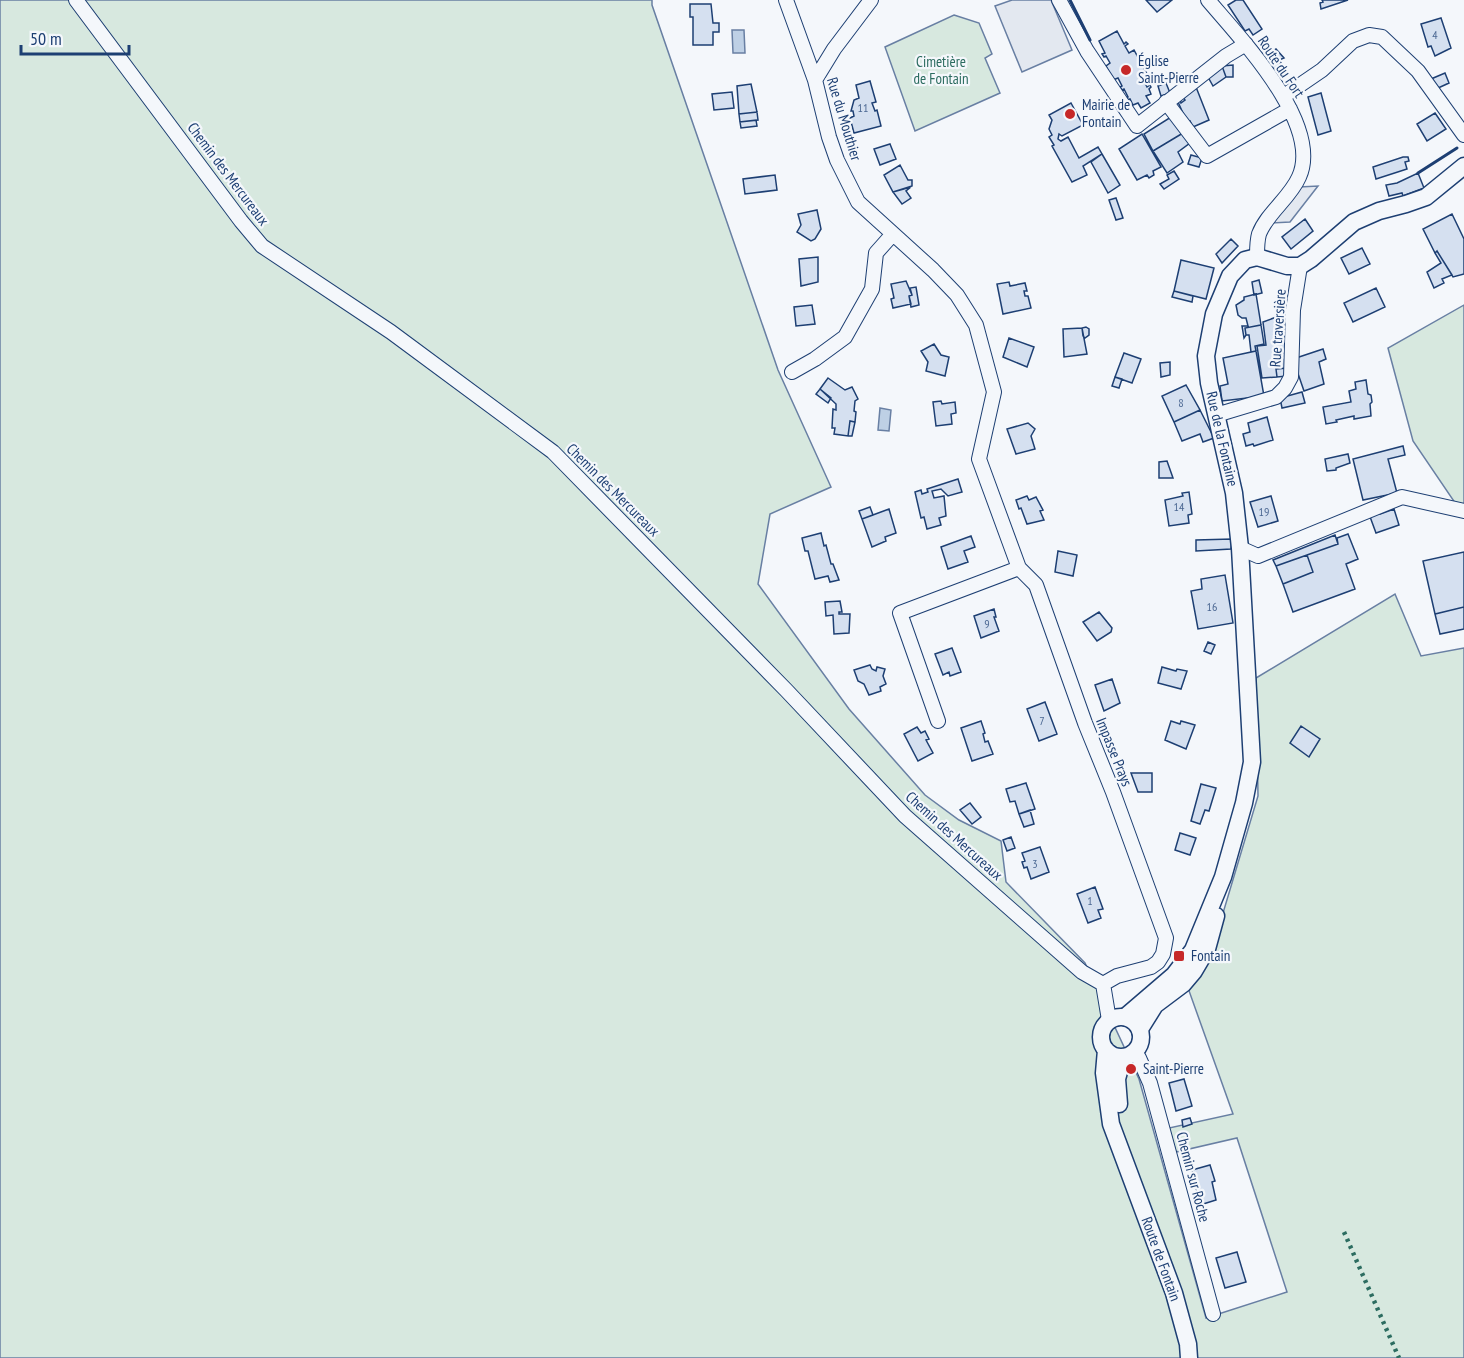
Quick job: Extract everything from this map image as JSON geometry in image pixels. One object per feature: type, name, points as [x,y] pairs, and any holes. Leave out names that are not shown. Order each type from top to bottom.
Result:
[{"type":"street","name":"Chemin des Mercureaux","points":[[76,0],[262,246],[391,332],[553,452],[787,691],[905,816],[1082,972],[1103,984]]},
{"type":"street","name":"Rue du Mouthier","points":[[786,0],[815,80],[837,160],[858,202],[957,295],[975,325],[994,392],[979,459]]},
{"type":"street","points":[[815,80],[834,49],[871,0]]},
{"type":"street","points":[[1059,0],[1087,51],[1137,126],[1226,56],[1246,44]]},
{"type":"street","name":"Route du Fort","points":[[1208,0],[1246,44],[1284,96],[1304,144],[1304,162],[1299,178],[1260,232],[1257,257]]},
{"type":"street","points":[[1284,96],[1322,70],[1353,40],[1369,35],[1382,37],[1418,71],[1464,135]]},
{"type":"street","points":[[1166,102],[1207,156],[1290,109]]},
{"type":"street","points":[[1257,257],[1287,266],[1300,266],[1354,222],[1379,211],[1425,197],[1464,166]]},
{"type":"street","points":[[792,372],[815,359],[845,337],[872,289],[876,253],[892,235]]},
{"type":"street","name":"Rue de la Fontaine","points":[[1117,1019],[1173,975],[1193,950],[1223,877],[1244,803],[1252,762],[1240,548],[1234,493],[1209,383],[1206,356],[1214,314],[1230,276],[1245,260],[1257,257]]},
{"type":"street","name":"Rue traversière","points":[[1216,415],[1276,397],[1291,377],[1293,310],[1300,266]]},
{"type":"street","name":"Impasse Prays","points":[[979,459],[1019,568],[1036,585],[1166,938],[1163,954],[1158,962],[1151,967],[1117,976],[1103,984]]},
{"type":"street","points":[[1240,548],[1258,556],[1402,497],[1464,511]]},
{"type":"street","points":[[938,721],[900,613],[1019,568]]},
{"type":"street","name":"Rue de la Fontaine","points":[[1140,1029],[1155,1005],[1183,984],[1194,971],[1206,949],[1222,897],[1223,877]]},
{"type":"street","points":[[1103,984],[1117,1019]]},
{"type":"street","points":[[1117,1019],[1136,1024],[1140,1029],[1140,1043],[1128,1055],[1116,1056],[1106,1050],[1101,1038],[1101,1031],[1117,1019]]},
{"type":"street","name":"Route de Fontain","points":[[1106,1050],[1104,1073],[1111,1124],[1174,1293],[1188,1344],[1189,1358]]},
{"type":"street","name":"Route de Fontain","points":[[1125,1161],[1117,1079],[1128,1055]]},
{"type":"street","name":"Chemin sur Roche","points":[[1128,1055],[1139,1058],[1150,1083],[1213,1314]]},
{"type":"green space","points":[[0,0],[652,0],[778,370],[831,487],[770,514],[758,584],[849,709],[925,795],[959,820],[1001,841],[1006,882],[1085,963],[1139,1079],[1206,1318],[1287,1292],[1237,1138],[1176,1152],[1169,1128],[1233,1114],[1188,988],[1209,960],[1258,796],[1256,678],[1395,594],[1421,656],[1464,648],[1464,1358],[0,1358]]},
{"type":"green space","name":"Cimetière de Fontain","points":[[954,15],[979,23],[992,54],[985,58],[1000,93],[915,131],[885,47]]},
{"type":"green space","points":[[1464,305],[1464,516],[1413,441],[1388,348]]},
{"type":"shaded area","points":[[1012,0],[1051,0],[1072,50],[1022,72],[995,6]]},
{"type":"shaded area","points":[[1318,186],[1290,222],[1272,223],[1299,187]]},
{"type":"water","points":[[732,30],[744,30],[745,53],[733,53]]},
{"type":"water","points":[[880,408],[891,410],[889,431],[878,430]]},
{"type":"building","points":[[1146,0],[1172,0],[1157,12]]},
{"type":"building","points":[[1236,0],[1243,0],[1262,29],[1253,35],[1249,29],[1245,31],[1228,5]]},
{"type":"building","points":[[1322,0],[1348,0],[1321,9]]},
{"type":"building","points":[[690,4],[711,4],[713,23],[719,23],[719,32],[713,32],[713,45],[693,45],[693,17],[690,17]]},
{"type":"building","points":[[1441,18],[1451,48],[1435,56],[1431,46],[1428,47],[1421,24]]},
{"type":"building","name":"Église Saint-Pierre","points":[[1117,31],[1124,44],[1126,42],[1128,44],[1125,46],[1129,53],[1134,50],[1147,74],[1143,79],[1147,87],[1150,85],[1151,87],[1149,89],[1151,94],[1146,96],[1150,103],[1141,108],[1138,103],[1133,105],[1130,99],[1127,100],[1128,97],[1124,89],[1120,87],[1122,86],[1118,78],[1113,80],[1106,66],[1110,63],[1102,54],[1105,53],[1099,41]]},
{"type":"building","points":[[1276,49],[1284,58],[1279,60],[1281,63],[1278,65],[1284,75],[1276,80],[1262,58]]},
{"type":"building","points":[[1233,65],[1233,77],[1226,77],[1222,66]]},
{"type":"building","points":[[1222,66],[1226,77],[1213,86],[1208,77]]},
{"type":"building","points":[[1445,73],[1449,83],[1436,89],[1431,79]]},
{"type":"building","points":[[870,81],[876,102],[872,103],[875,111],[877,110],[881,126],[854,133],[850,118],[854,116],[851,111],[854,100],[859,98],[856,85]]},
{"type":"building","points":[[1166,83],[1170,93],[1161,96],[1158,86]]},
{"type":"building","points":[[751,84],[757,112],[739,114],[737,86]]},
{"type":"building","points":[[1196,87],[1209,120],[1193,127],[1190,121],[1187,122],[1178,102],[1180,99],[1181,103],[1185,100],[1183,97]]},
{"type":"building","points":[[732,92],[734,108],[714,110],[712,94]]},
{"type":"building","points":[[1321,93],[1331,131],[1318,135],[1308,97]]},
{"type":"building","points":[[1071,103],[1083,125],[1062,136],[1059,134],[1058,139],[1061,141],[1068,137],[1079,158],[1098,147],[1102,154],[1083,166],[1087,175],[1072,182],[1049,137],[1052,135],[1049,129],[1052,120],[1049,115]]},
{"type":"building","points":[[757,112],[758,120],[740,122],[739,114]]},
{"type":"building","points":[[1435,113],[1446,129],[1427,141],[1417,124]]},
{"type":"building","points":[[1171,117],[1183,133],[1153,151],[1144,134]]},
{"type":"building","points":[[756,120],[757,126],[741,128],[740,122]]},
{"type":"building","points":[[1183,133],[1190,143],[1178,152],[1183,162],[1167,173],[1153,151]]},
{"type":"building","points":[[1142,134],[1161,167],[1153,171],[1154,175],[1149,178],[1147,175],[1137,180],[1119,149]]},
{"type":"building","points":[[890,144],[896,159],[880,165],[874,149]]},
{"type":"building","points":[[1102,154],[1120,185],[1108,193],[1091,162]]},
{"type":"building","points":[[1191,155],[1202,158],[1199,167],[1188,164]]},
{"type":"building","points":[[1408,157],[1409,161],[1405,162],[1407,169],[1376,179],[1373,167]]},
{"type":"building","points":[[900,165],[908,180],[912,180],[912,186],[893,192],[884,175]]},
{"type":"building","points":[[1174,171],[1179,179],[1164,189],[1160,184],[1169,179],[1167,175]]},
{"type":"building","points":[[1418,173],[1424,188],[1403,196],[1402,193],[1389,196],[1386,185],[1397,183]]},
{"type":"building","points":[[775,175],[777,190],[745,194],[743,179]]},
{"type":"building","points":[[911,187],[906,191],[911,198],[902,204],[893,192]]},
{"type":"building","points":[[1116,198],[1123,218],[1116,220],[1109,200]]},
{"type":"building","points":[[817,210],[821,229],[811,241],[797,232],[801,225],[798,214]]},
{"type":"building","points":[[1452,214],[1464,239],[1464,274],[1453,277],[1437,251],[1435,253],[1423,229]]},
{"type":"building","points":[[1305,219],[1313,231],[1291,249],[1282,237]]},
{"type":"building","points":[[1231,239],[1238,246],[1222,263],[1216,254]]},
{"type":"building","points":[[1362,248],[1370,264],[1349,274],[1341,258]]},
{"type":"building","points":[[1437,251],[1452,275],[1442,279],[1444,283],[1434,288],[1427,272],[1441,263],[1435,253]]},
{"type":"building","points":[[818,257],[818,282],[801,286],[799,259]]},
{"type":"building","points":[[1181,260],[1214,268],[1206,299],[1174,291]]},
{"type":"building","points":[[1259,280],[1262,293],[1254,295],[1252,282]]},
{"type":"building","points":[[906,281],[912,295],[909,296],[911,304],[893,308],[891,299],[894,298],[891,284]]},
{"type":"building","points":[[1009,282],[1010,286],[1025,283],[1027,291],[1024,291],[1025,296],[1028,296],[1031,308],[1003,314],[997,284]]},
{"type":"building","points":[[916,287],[919,305],[911,307],[910,288]]},
{"type":"building","points":[[1376,288],[1385,307],[1353,322],[1344,303]]},
{"type":"building","points":[[1174,291],[1193,296],[1192,302],[1172,297]]},
{"type":"building","points":[[1256,294],[1261,325],[1245,328],[1244,338],[1242,326],[1248,326],[1246,318],[1238,315],[1236,305],[1244,300],[1244,297]]},
{"type":"building","points":[[812,305],[815,324],[796,326],[794,307]]},
{"type":"building","points":[[1282,315],[1287,368],[1276,369],[1277,377],[1262,378],[1257,346],[1266,345],[1263,322]]},
{"type":"building","points":[[1261,325],[1264,344],[1255,346],[1256,351],[1251,352],[1249,335],[1246,335],[1245,328]]},
{"type":"building","points":[[1082,328],[1089,329],[1089,335],[1085,338]]},
{"type":"building","points":[[1082,328],[1087,354],[1064,357],[1063,329]]},
{"type":"building","points":[[1009,338],[1034,347],[1027,367],[1003,357]]},
{"type":"building","points":[[934,344],[941,355],[949,357],[945,376],[926,371],[928,362],[921,351]]},
{"type":"building","points":[[1323,349],[1326,359],[1319,362],[1324,384],[1304,391],[1293,359]]},
{"type":"building","points":[[1256,351],[1264,396],[1222,401],[1220,386],[1228,384],[1223,358]]},
{"type":"building","points":[[1124,353],[1141,359],[1132,383],[1115,377]]},
{"type":"building","points":[[1170,362],[1170,375],[1161,377],[1160,363]]},
{"type":"building","points":[[1287,368],[1287,376],[1277,377],[1276,369]]},
{"type":"building","points":[[1115,377],[1122,379],[1119,388],[1112,386]]},
{"type":"building","points":[[828,378],[845,390],[852,387],[858,399],[855,401],[855,422],[850,421],[848,436],[834,434],[833,409],[836,410],[836,404],[820,389]]},
{"type":"building","points":[[1366,380],[1372,402],[1370,404],[1371,416],[1354,419],[1354,416],[1326,424],[1323,407],[1351,402],[1349,391],[1356,389],[1355,382]]},
{"type":"building","points":[[1186,385],[1200,410],[1174,422],[1162,396]]},
{"type":"building","points":[[820,389],[831,398],[828,403],[816,394]]},
{"type":"building","points":[[1302,392],[1305,403],[1282,408],[1280,398]]},
{"type":"building","points":[[941,401],[942,404],[955,402],[956,413],[951,414],[952,424],[936,426],[933,402]]},
{"type":"building","points":[[1200,410],[1214,438],[1203,442],[1200,434],[1182,441],[1174,422]]},
{"type":"building","points":[[1267,417],[1273,440],[1246,446],[1243,434],[1250,432],[1248,423]]},
{"type":"building","points":[[850,421],[855,422],[852,436],[848,436]]},
{"type":"building","points":[[1028,423],[1035,429],[1031,436],[1035,449],[1016,454],[1007,429]]},
{"type":"building","points":[[1403,446],[1405,455],[1388,459],[1397,493],[1363,500],[1353,459]]},
{"type":"building","points":[[1348,454],[1350,463],[1336,470],[1327,471],[1325,459]]},
{"type":"building","points":[[1167,461],[1173,478],[1159,478],[1159,462]]},
{"type":"building","points":[[958,479],[962,492],[948,496],[941,489],[932,491],[934,498],[944,496],[946,516],[939,518],[941,525],[927,529],[924,517],[921,518],[915,492],[921,490],[922,494],[928,492],[927,489]]},
{"type":"building","points":[[1189,492],[1192,514],[1188,515],[1189,523],[1169,526],[1165,500],[1183,496],[1182,493]]},
{"type":"building","points":[[1027,496],[1029,500],[1036,497],[1043,510],[1040,511],[1044,520],[1027,524],[1016,500]]},
{"type":"building","points":[[1271,496],[1278,521],[1258,527],[1250,502]]},
{"type":"building","points":[[870,507],[873,515],[862,519],[859,511]]},
{"type":"building","points":[[889,509],[896,533],[885,537],[886,541],[872,547],[862,519]]},
{"type":"building","points":[[1394,509],[1399,525],[1376,533],[1369,514],[1378,511],[1380,514]]},
{"type":"building","points":[[821,533],[824,546],[826,545],[831,564],[839,580],[830,582],[828,576],[815,579],[802,538]]},
{"type":"building","points":[[1348,534],[1358,559],[1346,564],[1355,589],[1293,612],[1283,584],[1313,572],[1307,555],[1338,544],[1337,538]]},
{"type":"building","points":[[1335,535],[1338,544],[1276,566],[1273,560]]},
{"type":"building","points":[[971,536],[975,547],[964,551],[968,562],[948,569],[941,547]]},
{"type":"building","points":[[1232,539],[1231,549],[1196,551],[1196,540]]},
{"type":"building","points":[[1058,551],[1077,555],[1073,576],[1055,572]]},
{"type":"building","points":[[1464,552],[1464,607],[1435,614],[1423,561]]},
{"type":"building","points":[[1307,555],[1313,572],[1283,584],[1276,566]]},
{"type":"building","points":[[1225,575],[1233,623],[1198,629],[1191,591],[1202,589],[1201,579]]},
{"type":"building","points":[[840,601],[842,612],[839,614],[850,614],[849,633],[834,634],[833,615],[826,616],[825,602]]},
{"type":"building","points":[[1464,607],[1464,629],[1440,634],[1435,614]]},
{"type":"building","points":[[994,609],[999,631],[981,638],[974,616]]},
{"type":"building","points":[[1099,612],[1112,628],[1111,632],[1097,641],[1083,622]]},
{"type":"building","points":[[1208,642],[1215,645],[1211,654],[1204,651]]},
{"type":"building","points":[[952,648],[961,672],[950,676],[949,672],[943,675],[935,654]]},
{"type":"building","points":[[870,665],[876,671],[877,667],[885,669],[883,676],[886,684],[880,687],[881,691],[869,695],[864,684],[858,681],[854,670]]},
{"type":"building","points":[[1162,667],[1187,671],[1181,689],[1158,683]]},
{"type":"building","points":[[1112,679],[1120,703],[1104,711],[1095,685]]},
{"type":"building","points":[[1045,702],[1057,734],[1039,741],[1027,709]]},
{"type":"building","points":[[981,721],[985,742],[988,741],[993,754],[972,761],[961,728]]},
{"type":"building","points":[[1171,721],[1195,725],[1186,749],[1165,740]]},
{"type":"building","points":[[1301,726],[1320,739],[1309,757],[1290,743]]},
{"type":"building","points":[[917,727],[921,733],[925,731],[929,739],[926,740],[933,753],[918,761],[904,734]]},
{"type":"building","points":[[1131,773],[1152,773],[1152,792],[1138,792]]},
{"type":"building","points":[[1026,783],[1035,809],[1019,814],[1015,801],[1010,802],[1006,789]]},
{"type":"building","points":[[1201,784],[1216,788],[1209,811],[1205,810],[1200,824],[1191,821]]},
{"type":"building","points":[[970,803],[981,817],[972,824],[960,810]]},
{"type":"building","points":[[1030,810],[1034,824],[1024,827],[1019,814]]},
{"type":"building","points":[[1180,833],[1196,838],[1190,855],[1175,850]]},
{"type":"building","points":[[1011,837],[1015,848],[1007,851],[1003,840]]},
{"type":"building","points":[[1040,847],[1049,872],[1031,879],[1027,867],[1024,868],[1022,862],[1025,861],[1022,853]]},
{"type":"building","points":[[1095,887],[1103,909],[1098,910],[1101,918],[1088,923],[1077,894]]},
{"type":"building","points":[[1184,1079],[1192,1106],[1176,1111],[1169,1083]]},
{"type":"building","points":[[1190,1118],[1192,1124],[1183,1127],[1182,1120]]},
{"type":"building","points":[[1210,1165],[1215,1181],[1212,1182],[1216,1200],[1200,1205],[1192,1170]]},
{"type":"building","points":[[1237,1252],[1246,1282],[1225,1288],[1216,1258]]},
{"type":"hedge","points":[[1344,1232],[1399,1358]]},
{"type":"wall","points":[[1070,0],[1090,40]]},
{"type":"wall","points":[[1418,173],[1457,148]]},
{"type":"place","name":"Église Saint-Pierre","points":[[1126,70]]},
{"type":"place","name":"Mairie de Fontain","points":[[1070,114]]},
{"type":"place","name":"Fontain","points":[[1179,956]]},
{"type":"place","name":"Saint-Pierre","points":[[1131,1069]]}]
